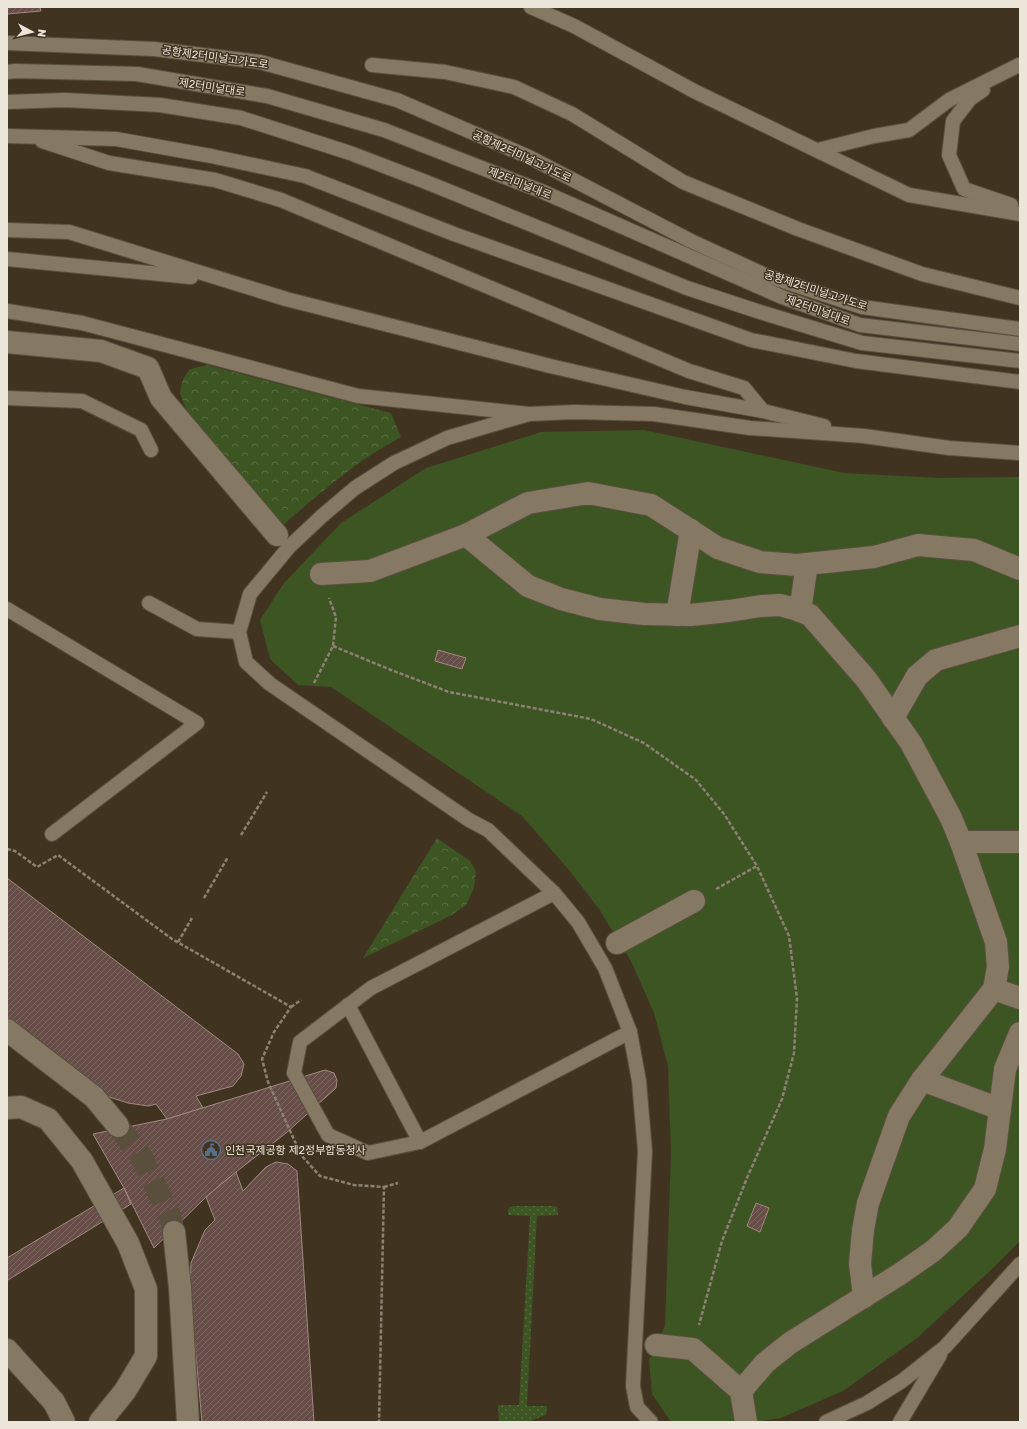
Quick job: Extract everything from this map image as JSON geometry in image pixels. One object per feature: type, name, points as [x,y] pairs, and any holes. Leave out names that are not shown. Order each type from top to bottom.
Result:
[{"type":"street","points":[[7,342],[101,351],[148,368],[161,398],[277,535]]},
{"type":"street","points":[[321,574],[370,572],[466,535],[528,503],[588,493],[651,505],[718,548],[760,562],[797,566],[874,557],[918,545],[974,550],[1020,569]]},
{"type":"street","points":[[677,615],[691,530]]},
{"type":"street","points":[[466,535],[528,586],[561,599],[600,609],[644,614],[690,615],[780,605],[810,615],[866,679],[911,743],[951,818],[961,842],[996,942],[998,967],[994,990],[922,1080],[899,1116],[868,1203],[863,1230],[860,1264],[864,1297]]},
{"type":"street","points":[[800,611],[807,564]]},
{"type":"street","points":[[893,718],[917,676],[936,660],[1020,636]]},
{"type":"street","points":[[961,842],[1020,842]]},
{"type":"street","points":[[617,942],[694,901]]},
{"type":"street","points":[[994,990],[1020,998]]},
{"type":"street","points":[[7,1030],[94,1097],[118,1126]]},
{"type":"street","points":[[741,1391],[765,1363],[790,1343],[900,1274],[933,1251],[958,1228],[985,1189],[995,1149],[1005,1069],[1020,1033]]},
{"type":"street","points":[[922,1080],[1000,1108]]},
{"type":"street","points":[[7,1108],[21,1107],[48,1119],[82,1161],[128,1243],[146,1289],[146,1356],[125,1391],[100,1422]]},
{"type":"street","points":[[174,1232],[180,1288],[188,1422]]},
{"type":"street","points":[[656,1345],[693,1349],[741,1391],[746,1422]]},
{"type":"street","points":[[7,1350],[54,1402],[64,1422]]},
{"type":"lane","points":[[531,7],[574,26],[694,91],[909,195],[1020,214]]},
{"type":"lane","name":"공항제2터미널고가도로","points":[[7,43],[154,49],[260,62],[397,100],[529,157],[691,241],[765,275],[862,307],[1020,329]]},
{"type":"lane","points":[[372,65],[445,72],[514,87],[572,114],[683,182],[798,229],[922,274],[1020,298]]},
{"type":"lane","points":[[818,150],[874,136],[909,130],[949,100],[1019,65],[970,99],[953,120],[949,155],[964,189],[1020,208]]},
{"type":"lane","name":"제2터미널대로","points":[[7,72],[137,74],[267,96],[391,133],[541,191],[782,297],[860,325],[1020,344]]},
{"type":"lane","points":[[7,102],[65,100],[160,105],[241,118],[350,153],[406,174],[687,288],[760,312],[862,343],[1020,361]]},
{"type":"lane","points":[[7,136],[116,139],[211,156],[305,176],[454,234],[751,340],[856,361],[1020,382]]},
{"type":"lane","points":[[26,136],[109,163],[215,180],[281,200],[689,371],[744,388],[763,412]]},
{"type":"lane","points":[[7,230],[69,232],[286,299],[550,366],[686,397],[763,412],[864,436]]},
{"type":"lane","points":[[7,259],[222,280]]},
{"type":"lane","points":[[7,310],[82,323],[358,396],[529,414],[574,412],[654,414],[750,428],[864,436],[949,448],[1020,453]]},
{"type":"lane","points":[[7,398],[82,401],[141,430],[151,450]]},
{"type":"lane","points":[[529,414],[447,438],[394,463],[355,488],[322,516],[289,548],[250,594],[239,632],[246,662],[270,684],[470,820],[488,830],[554,892],[578,922],[606,968],[630,1032],[639,1081],[645,1151],[633,1386],[638,1407],[651,1422]]},
{"type":"lane","points":[[150,603],[197,629],[239,632]]},
{"type":"lane","points":[[7,610],[197,723],[52,834]]},
{"type":"lane","points":[[554,892],[371,988],[300,1042],[294,1074],[328,1135],[368,1153],[420,1142],[630,1032]]},
{"type":"lane","points":[[348,1005],[420,1142]]},
{"type":"lane","points":[[826,1422],[867,1403],[902,1381],[945,1347],[1020,1264]]},
{"type":"lane","points":[[900,1422],[945,1347]]},
{"type":"path","points":[[314,684],[333,646],[336,617],[321,574]]},
{"type":"path","points":[[241,835],[267,792]]},
{"type":"path","points":[[7,849],[15,851],[37,867],[58,855],[178,942],[291,1007]]},
{"type":"path","points":[[204,898],[228,857]]},
{"type":"path","points":[[694,901],[757,866]]},
{"type":"path","points":[[178,942],[192,918]]},
{"type":"path","points":[[301,1000],[291,1007],[274,1032],[262,1059],[268,1082],[301,1155],[320,1176],[354,1185],[384,1187],[398,1183]]},
{"type":"path","points":[[379,1422],[384,1187]]},
{"type":"green space","points":[[207,365],[391,413],[401,437],[355,466],[326,488],[284,524],[232,473],[188,414],[180,394],[183,379],[190,369]]},
{"type":"green space","points":[[644,430],[844,473],[939,478],[1020,477],[1020,1241],[991,1270],[917,1338],[843,1391],[781,1418],[755,1422],[671,1422],[652,1394],[649,1360],[665,1326],[671,1153],[668,1066],[654,1013],[631,961],[599,909],[569,870],[522,816],[331,687],[298,685],[270,659],[260,620],[284,583],[341,523],[426,468],[541,432]]},
{"type":"green space","points":[[437,838],[470,861],[476,871],[474,888],[466,905],[452,915],[363,958]]},
{"type":"green space","points":[[513,1206],[553,1206],[557,1207],[558,1215],[537,1216],[527,1406],[547,1406],[546,1415],[528,1422],[499,1422],[498,1405],[519,1405],[530,1216],[508,1215],[508,1209]]},
{"type":"building","points":[[7,7],[40,7],[41,11],[7,14]]},
{"type":"building","points":[[438,650],[466,658],[462,669],[435,661]]},
{"type":"building","points":[[7,878],[238,1054],[244,1064],[241,1076],[233,1086],[196,1096],[203,1108],[167,1119],[156,1104],[148,1106],[128,1103],[109,1097],[7,1020]]},
{"type":"building","points":[[325,1070],[334,1073],[337,1080],[336,1088],[286,1133],[206,1197],[154,1248],[124,1188],[93,1134],[167,1119]]},
{"type":"building","points":[[276,1162],[288,1164],[297,1171],[314,1422],[202,1422],[190,1291],[191,1263],[205,1230],[215,1220],[206,1197],[236,1172],[243,1191],[266,1167]]},
{"type":"building","points":[[124,1188],[131,1204],[8,1280],[7,1258]]},
{"type":"building","points":[[756,1203],[769,1208],[760,1232],[747,1226]]},
{"type":"tunnel","points":[[118,1126],[141,1156],[170,1216],[174,1232]]},
{"type":"place","name":"인천국제공항 제2정부합동청사","points":[[211,1150]]}]
